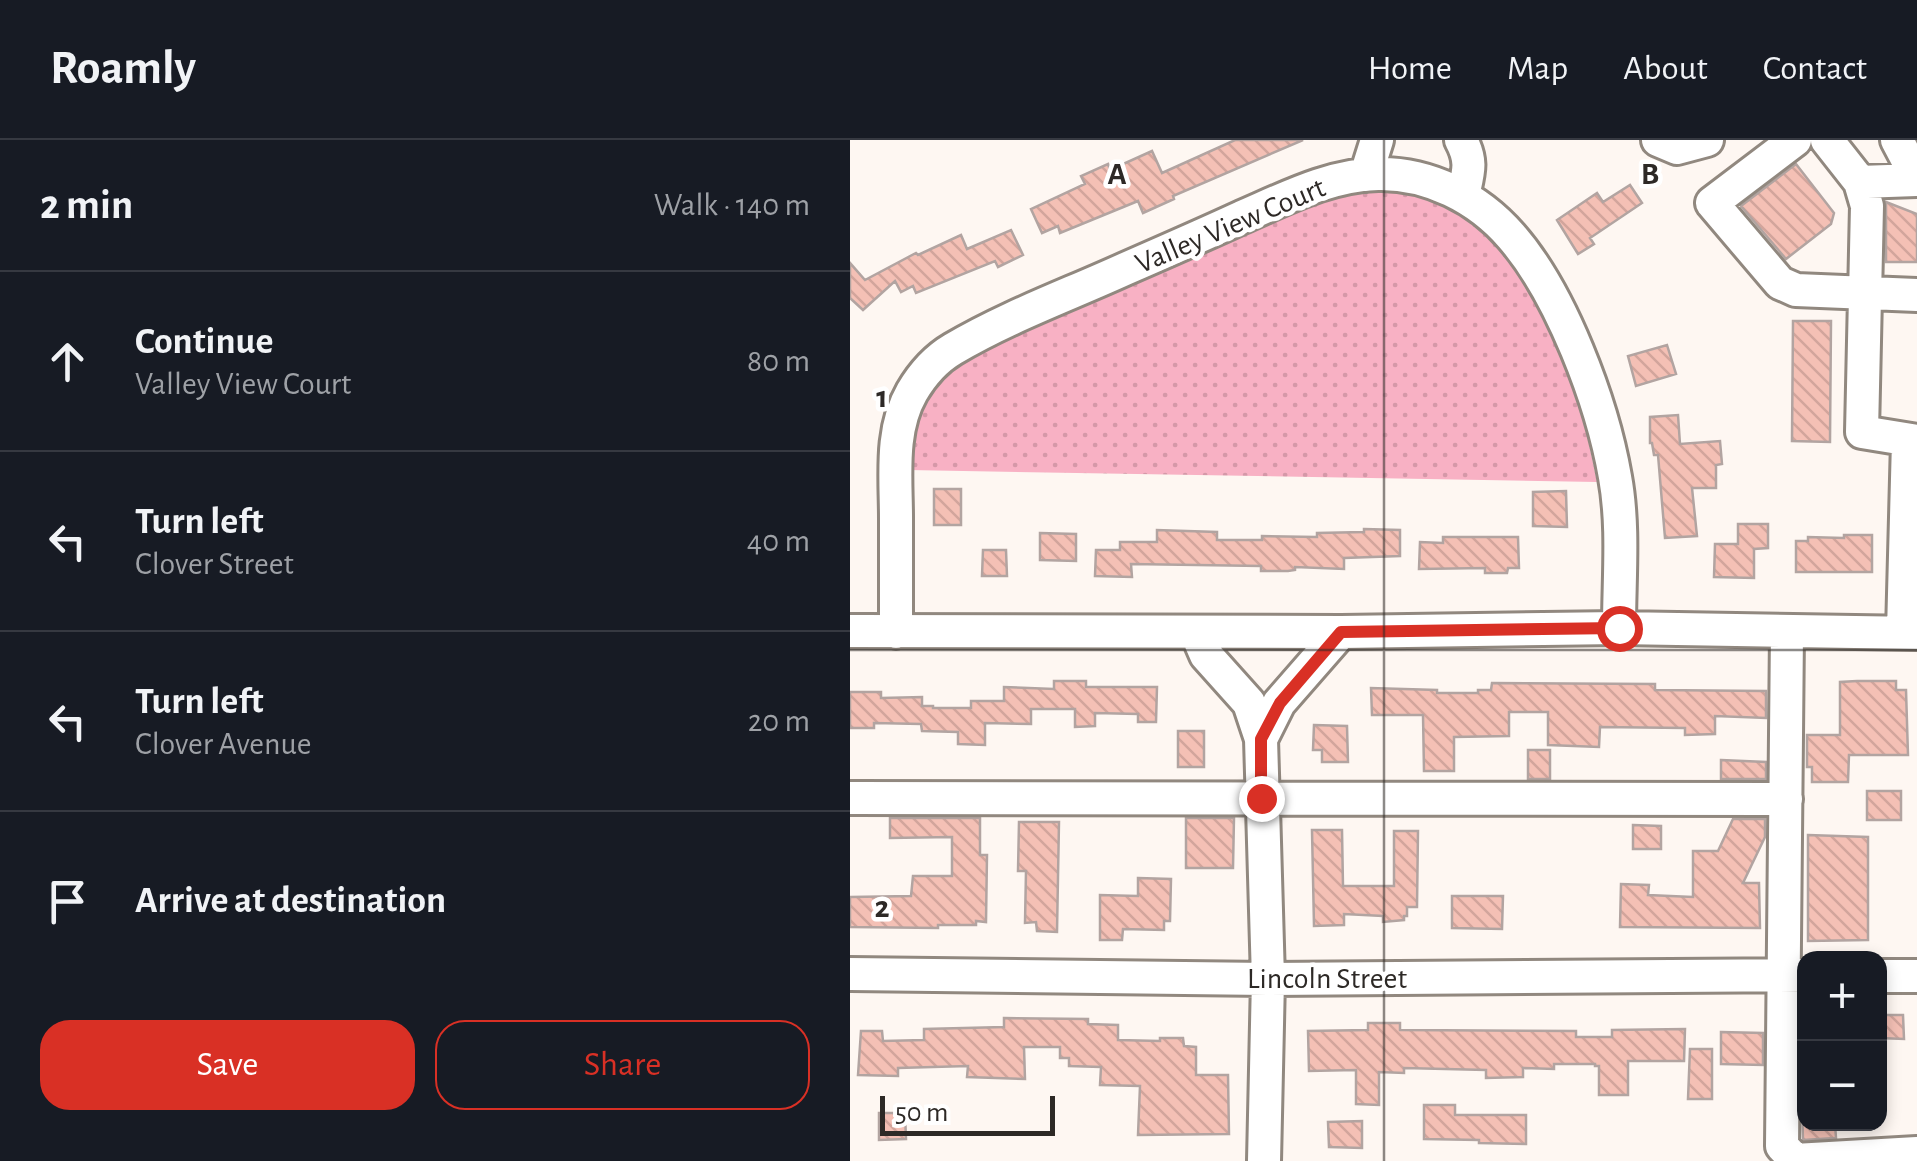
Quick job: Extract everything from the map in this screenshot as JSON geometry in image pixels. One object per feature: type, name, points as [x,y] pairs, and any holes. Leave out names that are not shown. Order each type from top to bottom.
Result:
[{"type":"street","points":[[1366,175],[1377,140]]},
{"type":"street","points":[[1462,140],[1470,164],[1462,196]]},
{"type":"street","points":[[1658,140],[1677,148],[1707,140]]},
{"type":"street","points":[[1795,140],[1712,203],[1780,283],[1796,290],[1917,295]]},
{"type":"street","points":[[850,631],[1619,628],[1910,633],[1913,441],[1862,432],[1867,206],[1860,182],[1827,140]]},
{"type":"street","points":[[1860,182],[1917,178],[1897,140]]},
{"type":"street","name":"Valley View Court","points":[[896,632],[897,434],[909,396],[935,363],[952,350],[1012,320],[1297,193],[1323,183],[1366,175],[1403,175],[1429,181],[1462,196],[1494,218],[1528,258],[1562,318],[1595,398],[1618,495],[1619,628]]},
{"type":"street","points":[[1196,632],[1206,656],[1249,703],[1261,739],[1268,979],[1264,1161]]},
{"type":"street","points":[[1261,739],[1280,703],[1341,632]]},
{"type":"street","points":[[1788,632],[1786,799],[1794,975],[1782,1146],[1795,1160],[1917,1154]]},
{"type":"street","points":[[850,798],[1786,799]]},
{"type":"street","name":"Lincoln Street","points":[[850,974],[1268,979],[1794,975]]},
{"type":"street","points":[[1887,976],[1917,976]]},
{"type":"shaded area","points":[[1379,189],[1438,201],[1476,221],[1506,249],[1545,315],[1578,391],[1597,482],[908,470],[920,409],[950,368],[994,343],[1317,198]]},
{"type":"building","points":[[1235,140],[1303,140],[1173,196],[1174,199],[1143,213],[1138,201],[1060,233],[1058,226],[1042,233],[1031,209],[1085,184],[1081,176],[1108,164],[1110,170],[1152,151],[1162,173]]},
{"type":"building","points":[[1796,164],[1834,213],[1831,224],[1786,259],[1741,206]]},
{"type":"building","points":[[1630,185],[1642,203],[1590,238],[1594,244],[1578,254],[1557,220],[1597,193],[1603,202]]},
{"type":"building","points":[[1886,202],[1917,214],[1917,262],[1886,262]]},
{"type":"building","points":[[1011,230],[1023,255],[998,267],[995,261],[916,293],[913,286],[901,292],[895,281],[863,310],[850,298],[850,263],[865,280],[961,235],[967,249]]},
{"type":"building","points":[[1793,321],[1831,321],[1830,442],[1792,441]]},
{"type":"building","points":[[1667,345],[1676,374],[1636,386],[1628,356]]},
{"type":"building","points":[[1678,415],[1680,444],[1720,441],[1722,464],[1716,465],[1716,488],[1692,488],[1697,536],[1665,538],[1658,455],[1654,455],[1650,443],[1650,417]]},
{"type":"building","points":[[934,489],[961,489],[961,525],[934,525]]},
{"type":"building","points":[[1566,491],[1567,527],[1533,526],[1533,492]]},
{"type":"building","points":[[1738,524],[1768,524],[1768,548],[1754,549],[1754,578],[1714,577],[1715,544],[1738,544]]},
{"type":"building","points":[[1157,530],[1217,532],[1217,540],[1262,540],[1262,536],[1317,537],[1317,533],[1400,530],[1400,556],[1344,558],[1344,569],[1295,567],[1288,571],[1261,571],[1261,566],[1131,564],[1132,577],[1095,576],[1096,550],[1120,550],[1120,542],[1157,542]]},
{"type":"building","points":[[1040,533],[1076,534],[1076,561],[1040,560]]},
{"type":"building","points":[[1872,535],[1872,572],[1796,572],[1796,541]]},
{"type":"building","points":[[1443,537],[1518,537],[1519,568],[1508,568],[1507,573],[1485,573],[1485,568],[1419,569],[1420,542],[1443,543]]},
{"type":"building","points":[[983,550],[1006,550],[1007,576],[982,576]]},
{"type":"building","points":[[1054,681],[1086,681],[1086,687],[1157,687],[1156,722],[1138,722],[1138,714],[1095,713],[1095,726],[1075,727],[1075,709],[1031,709],[1031,724],[985,723],[985,745],[958,744],[958,732],[922,731],[921,724],[874,723],[874,728],[850,728],[850,692],[881,692],[881,698],[922,697],[922,706],[933,708],[971,708],[971,701],[1004,701],[1004,687],[1054,689]]},
{"type":"building","points":[[1896,681],[1896,690],[1906,690],[1908,755],[1849,755],[1848,782],[1812,782],[1812,767],[1807,767],[1807,735],[1840,735],[1840,682]]},
{"type":"building","points":[[1492,683],[1655,684],[1655,690],[1766,691],[1766,718],[1715,716],[1715,734],[1685,735],[1685,728],[1600,727],[1599,747],[1548,745],[1548,712],[1509,712],[1509,736],[1454,737],[1454,771],[1424,771],[1423,715],[1372,715],[1371,688],[1478,693],[1491,690]]},
{"type":"building","points":[[1314,725],[1347,726],[1348,762],[1322,762],[1322,750],[1313,750]]},
{"type":"building","points":[[1178,731],[1204,731],[1204,767],[1178,767]]},
{"type":"building","points":[[1528,750],[1550,750],[1550,779],[1528,779]]},
{"type":"building","points":[[1721,760],[1766,762],[1766,779],[1721,779]]},
{"type":"building","points":[[1867,791],[1901,791],[1901,820],[1867,820]]},
{"type":"building","points":[[890,818],[980,818],[980,855],[987,855],[986,922],[938,928],[850,927],[850,897],[911,896],[913,876],[952,876],[952,837],[890,838]]},
{"type":"building","points":[[1186,818],[1234,818],[1233,868],[1186,868]]},
{"type":"building","points":[[1733,819],[1765,819],[1765,837],[1743,883],[1759,883],[1760,928],[1620,927],[1621,884],[1649,885],[1648,895],[1693,897],[1693,851],[1718,851]]},
{"type":"building","points":[[1019,822],[1059,822],[1057,932],[1037,931],[1036,922],[1025,923],[1026,871],[1018,871]]},
{"type":"building","points":[[1633,825],[1661,826],[1661,849],[1633,849]]},
{"type":"building","points":[[1312,830],[1342,830],[1343,886],[1394,886],[1394,831],[1418,831],[1417,907],[1407,907],[1404,920],[1383,922],[1383,916],[1344,914],[1344,925],[1314,926]]},
{"type":"building","points":[[1808,835],[1868,837],[1868,940],[1808,941]]},
{"type":"building","points":[[1138,878],[1171,879],[1170,921],[1164,921],[1164,930],[1123,929],[1122,940],[1100,940],[1100,895],[1138,896]]},
{"type":"building","points":[[1452,896],[1503,896],[1502,929],[1452,928]]},
{"type":"building","points":[[1887,1015],[1903,1015],[1904,1039],[1887,1038]]},
{"type":"building","points":[[1004,1018],[1088,1019],[1088,1024],[1118,1025],[1118,1040],[1183,1038],[1184,1046],[1196,1047],[1196,1075],[1228,1075],[1229,1134],[1138,1135],[1140,1086],[1100,1085],[1101,1067],[1069,1066],[1069,1058],[1060,1058],[1060,1047],[1024,1047],[1025,1079],[967,1077],[968,1066],[898,1068],[898,1076],[858,1075],[861,1031],[882,1031],[883,1041],[924,1040],[924,1029],[1004,1027]]},
{"type":"building","points":[[1368,1023],[1400,1023],[1400,1030],[1576,1031],[1576,1037],[1612,1037],[1612,1030],[1685,1029],[1684,1061],[1628,1061],[1628,1095],[1599,1095],[1599,1066],[1595,1064],[1554,1064],[1554,1069],[1523,1068],[1523,1077],[1486,1078],[1486,1070],[1404,1068],[1404,1073],[1379,1072],[1379,1105],[1356,1104],[1356,1070],[1309,1071],[1308,1031],[1368,1030]]},
{"type":"building","points":[[1721,1032],[1763,1033],[1763,1065],[1721,1064]]},
{"type":"building","points":[[1690,1049],[1712,1049],[1712,1099],[1688,1099]]},
{"type":"building","points":[[1424,1105],[1455,1105],[1455,1115],[1526,1115],[1526,1144],[1424,1139]]},
{"type":"building","points":[[879,1113],[905,1113],[906,1139],[879,1140]]},
{"type":"building","points":[[1362,1121],[1362,1148],[1329,1147],[1328,1122]]},
{"type":"building","points":[[1803,1131],[1836,1131],[1836,1138],[1803,1140]]},
{"type":"route","points":[[1261,798],[1261,739],[1280,703],[1341,632],[1619,628]]}]
